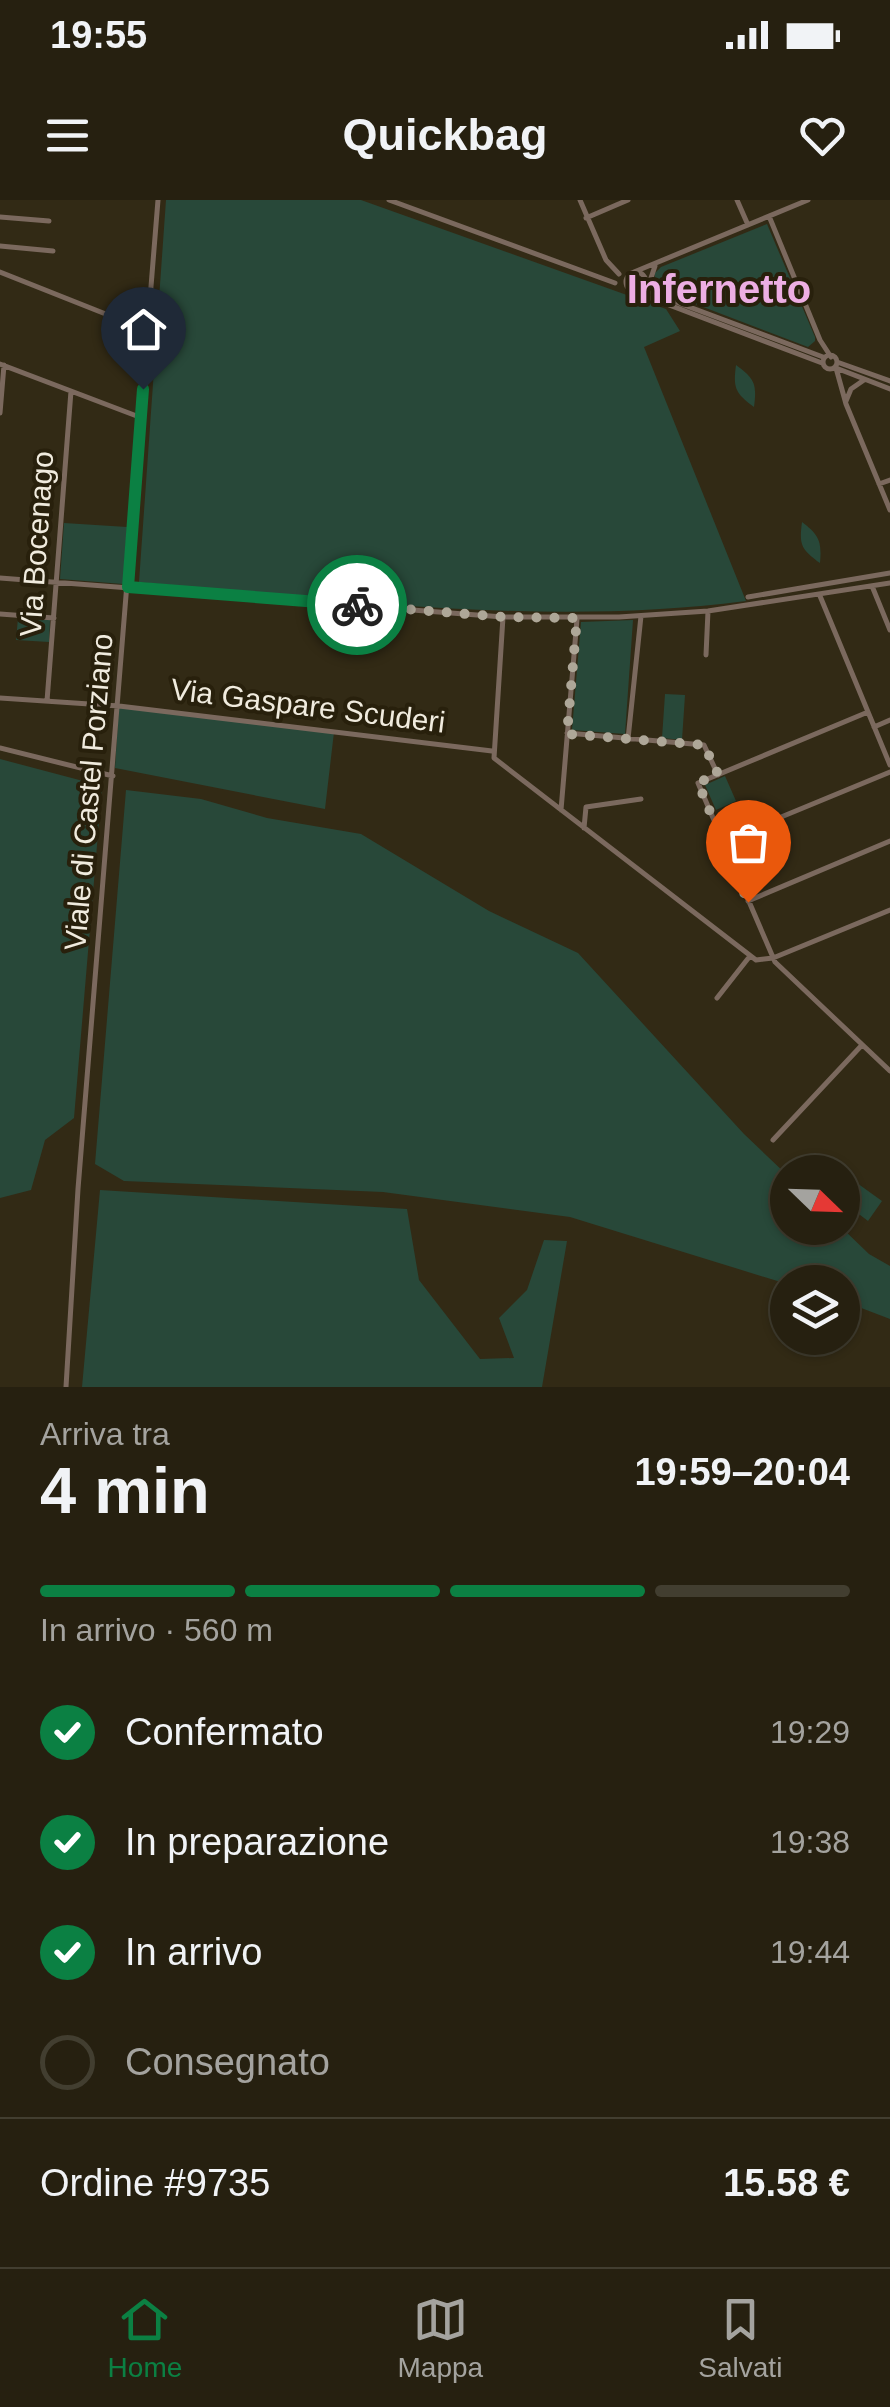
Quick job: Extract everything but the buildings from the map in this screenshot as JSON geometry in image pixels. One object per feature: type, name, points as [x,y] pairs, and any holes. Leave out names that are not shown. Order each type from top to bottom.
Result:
[{"type":"street","name":"Viale di Castel Porziano","points":[[66,1387],[158,200]]},
{"type":"street","points":[[389,200],[890,385]]},
{"type":"street","points":[[580,200],[612,269],[619,274],[640,273],[652,293],[806,350],[866,380],[890,385]]},
{"type":"street","points":[[586,218],[628,200]]},
{"type":"street","points":[[737,200],[748,225]]},
{"type":"street","points":[[615,283],[808,200]]},
{"type":"street","points":[[769,216],[890,510]]},
{"type":"street","points":[[0,217],[50,222]]},
{"type":"street","points":[[0,246],[53,251]]},
{"type":"street","points":[[632,290],[643,289],[654,266],[664,260]]},
{"type":"street","points":[[654,266],[650,281],[665,297]]},
{"type":"street","points":[[607,281],[612,269]]},
{"type":"street","points":[[0,272],[147,330]]},
{"type":"street","points":[[631,275],[632,290]]},
{"type":"street","points":[[806,350],[822,344]]},
{"type":"street","points":[[0,413],[2,364],[142,418]]},
{"type":"street","points":[[846,404],[851,389],[866,380]]},
{"type":"street","name":"Via Bocenago","points":[[47,700],[71,391]]},
{"type":"street","points":[[879,484],[890,480]]},
{"type":"street","points":[[748,596],[890,573]]},
{"type":"street","points":[[0,578],[503,617],[577,618],[708,611],[890,583]]},
{"type":"street","points":[[872,586],[890,630]]},
{"type":"street","points":[[723,841],[890,768],[820,596]]},
{"type":"street","points":[[706,656],[708,611]]},
{"type":"street","points":[[0,614],[54,618]]},
{"type":"street","points":[[628,739],[641,616]]},
{"type":"street","points":[[503,617],[494,758],[750,956],[760,961],[773,958],[890,910]]},
{"type":"street","points":[[560,811],[577,618]]},
{"type":"street","name":"Via Gaspare Scuderi","points":[[0,698],[119,706],[492,750]]},
{"type":"street","points":[[868,712],[698,783],[773,958],[890,1071]]},
{"type":"street","points":[[874,727],[890,720]]},
{"type":"street","points":[[567,734],[704,745],[718,774]]},
{"type":"street","points":[[0,748],[113,776]]},
{"type":"street","points":[[584,829],[586,808],[642,799]]},
{"type":"street","points":[[748,902],[890,842]]},
{"type":"street","points":[[717,998],[750,956]]},
{"type":"street","points":[[773,1140],[862,1045]]},
{"type":"green space","points":[[166,200],[361,200],[666,309],[680,331],[644,347],[746,601],[594,612],[519,611],[367,603],[139,582]]},
{"type":"green space","points":[[767,224],[815,337],[808,347],[664,292],[654,283],[655,273],[661,267]]},
{"type":"green space","points":[[736,365],[753,383],[754,407],[737,389]]},
{"type":"green space","points":[[802,522],[818,539],[820,563],[803,546]]},
{"type":"green space","points":[[64,523],[127,527],[123,584],[60,579]]},
{"type":"green space","points":[[18,618],[50,620],[49,642],[16,640]]},
{"type":"green space","points":[[633,620],[625,734],[572,730],[581,622]]},
{"type":"green space","points":[[665,694],[685,695],[682,740],[662,738]]},
{"type":"green space","points":[[119,706],[334,732],[325,809],[115,768]]},
{"type":"green space","points":[[0,759],[102,786],[74,1118],[45,1140],[31,1190],[0,1198]]},
{"type":"green space","points":[[725,776],[736,801],[716,810],[705,785]]},
{"type":"green space","points":[[126,790],[201,799],[267,818],[361,834],[489,911],[578,953],[770,1159],[770,1245],[860,1245],[890,1266],[890,1319],[860,1308],[860,1265],[770,1265],[770,1279],[570,1217],[383,1192],[124,1181],[95,1164]]},
{"type":"green space","points":[[860,1185],[882,1201],[868,1221],[860,1215]]},
{"type":"green space","points":[[100,1190],[407,1209],[419,1280],[480,1359],[514,1358],[499,1318],[527,1290],[544,1240],[567,1241],[542,1387],[82,1387]]},
{"type":"way so far","points":[[357,605],[503,617],[577,618],[567,734],[704,745],[718,774],[698,783],[748,902]]},
{"type":"district","name":"Infernetto","points":[[719,289]]},
{"type":"route","points":[[143,389],[128,587],[357,605]]}]
